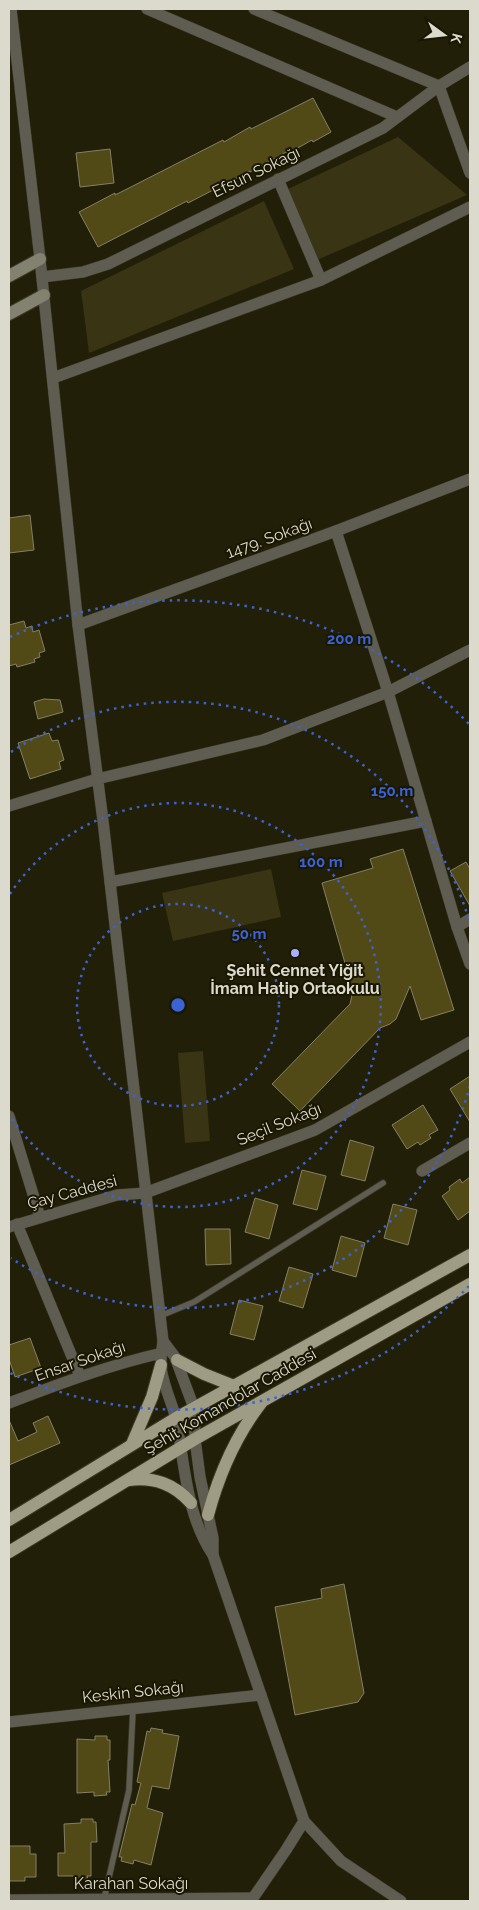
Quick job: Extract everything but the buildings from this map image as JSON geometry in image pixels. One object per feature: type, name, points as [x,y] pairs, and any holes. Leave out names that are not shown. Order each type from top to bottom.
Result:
[{"type":"main road","name":"Şehit Komandolar Caddesi","points":[[9,1520],[176,1418],[470,1255]]},
{"type":"main road","name":"Şehit Komandolar Caddesi","points":[[9,1552],[195,1439],[470,1284]]},
{"type":"main road","points":[[132,1444],[152,1397],[161,1359]]},
{"type":"main road","points":[[177,1360],[204,1374],[234,1386]]},
{"type":"main road","points":[[208,1515],[217,1484],[231,1450],[251,1415],[264,1399]]},
{"type":"main road","points":[[127,1480],[147,1479],[166,1484],[175,1488],[191,1503]]},
{"type":"street","points":[[12,9],[78,625],[163,1341],[161,1359],[176,1418],[184,1478],[203,1540],[213,1555],[304,1821],[341,1861],[400,1901]]},
{"type":"street","points":[[147,9],[397,117]]},
{"type":"street","points":[[254,9],[439,86],[470,173]]},
{"type":"street","name":"Efsun Sokağı","points":[[42,276],[83,272],[108,264],[383,128],[439,86],[470,66]]},
{"type":"street","points":[[278,179],[321,280]]},
{"type":"street","points":[[53,378],[321,280],[470,207]]},
{"type":"street","points":[[9,276],[40,259]]},
{"type":"street","points":[[9,314],[44,295]]},
{"type":"street","name":"1479. Sokağı","points":[[78,625],[336,531],[470,479]]},
{"type":"street","points":[[336,531],[388,692],[457,927],[470,964]]},
{"type":"street","points":[[9,806],[97,779],[263,740],[388,692],[470,650]]},
{"type":"street","points":[[110,882],[426,821]]},
{"type":"street","points":[[457,927],[470,919]]},
{"type":"street","name":"Seçil Sokağı","points":[[145,1193],[315,1130],[470,1042]]},
{"type":"street","points":[[9,1116],[40,1218]]},
{"type":"street","points":[[422,1171],[470,1144]]},
{"type":"street","name":"Çay Caddesi","points":[[13,1226],[117,1195],[145,1193]]},
{"type":"street","points":[[13,1226],[80,1376]]},
{"type":"street","points":[[163,1341],[177,1360],[194,1408],[195,1439],[200,1477],[213,1538],[213,1555]]},
{"type":"street","name":"Ensar Sokağı","points":[[9,1403],[80,1376],[127,1361],[161,1359]]},
{"type":"street","name":"Keskin Sokağı","points":[[9,1722],[261,1695]]},
{"type":"street","points":[[252,1900],[304,1821]]},
{"type":"street","name":"Karahan Sokağı","points":[[9,1900],[252,1900]]},
{"type":"lane","points":[[160,1316],[194,1302],[383,1183]]},
{"type":"lane","points":[[104,1899],[129,1790],[133,1709]]},
{"type":"shaded area","points":[[398,137],[467,195],[317,260],[286,190]]},
{"type":"shaded area","points":[[264,201],[294,269],[89,353],[81,291]]},
{"type":"shaded area","points":[[271,869],[281,917],[173,941],[162,893]]},
{"type":"shaded area","points":[[203,1051],[210,1141],[185,1143],[178,1053]]},
{"type":"place","name":"Şehit Cennet Yiğit İmam Hatip Ortaokulu","points":[[295,953]]}]
